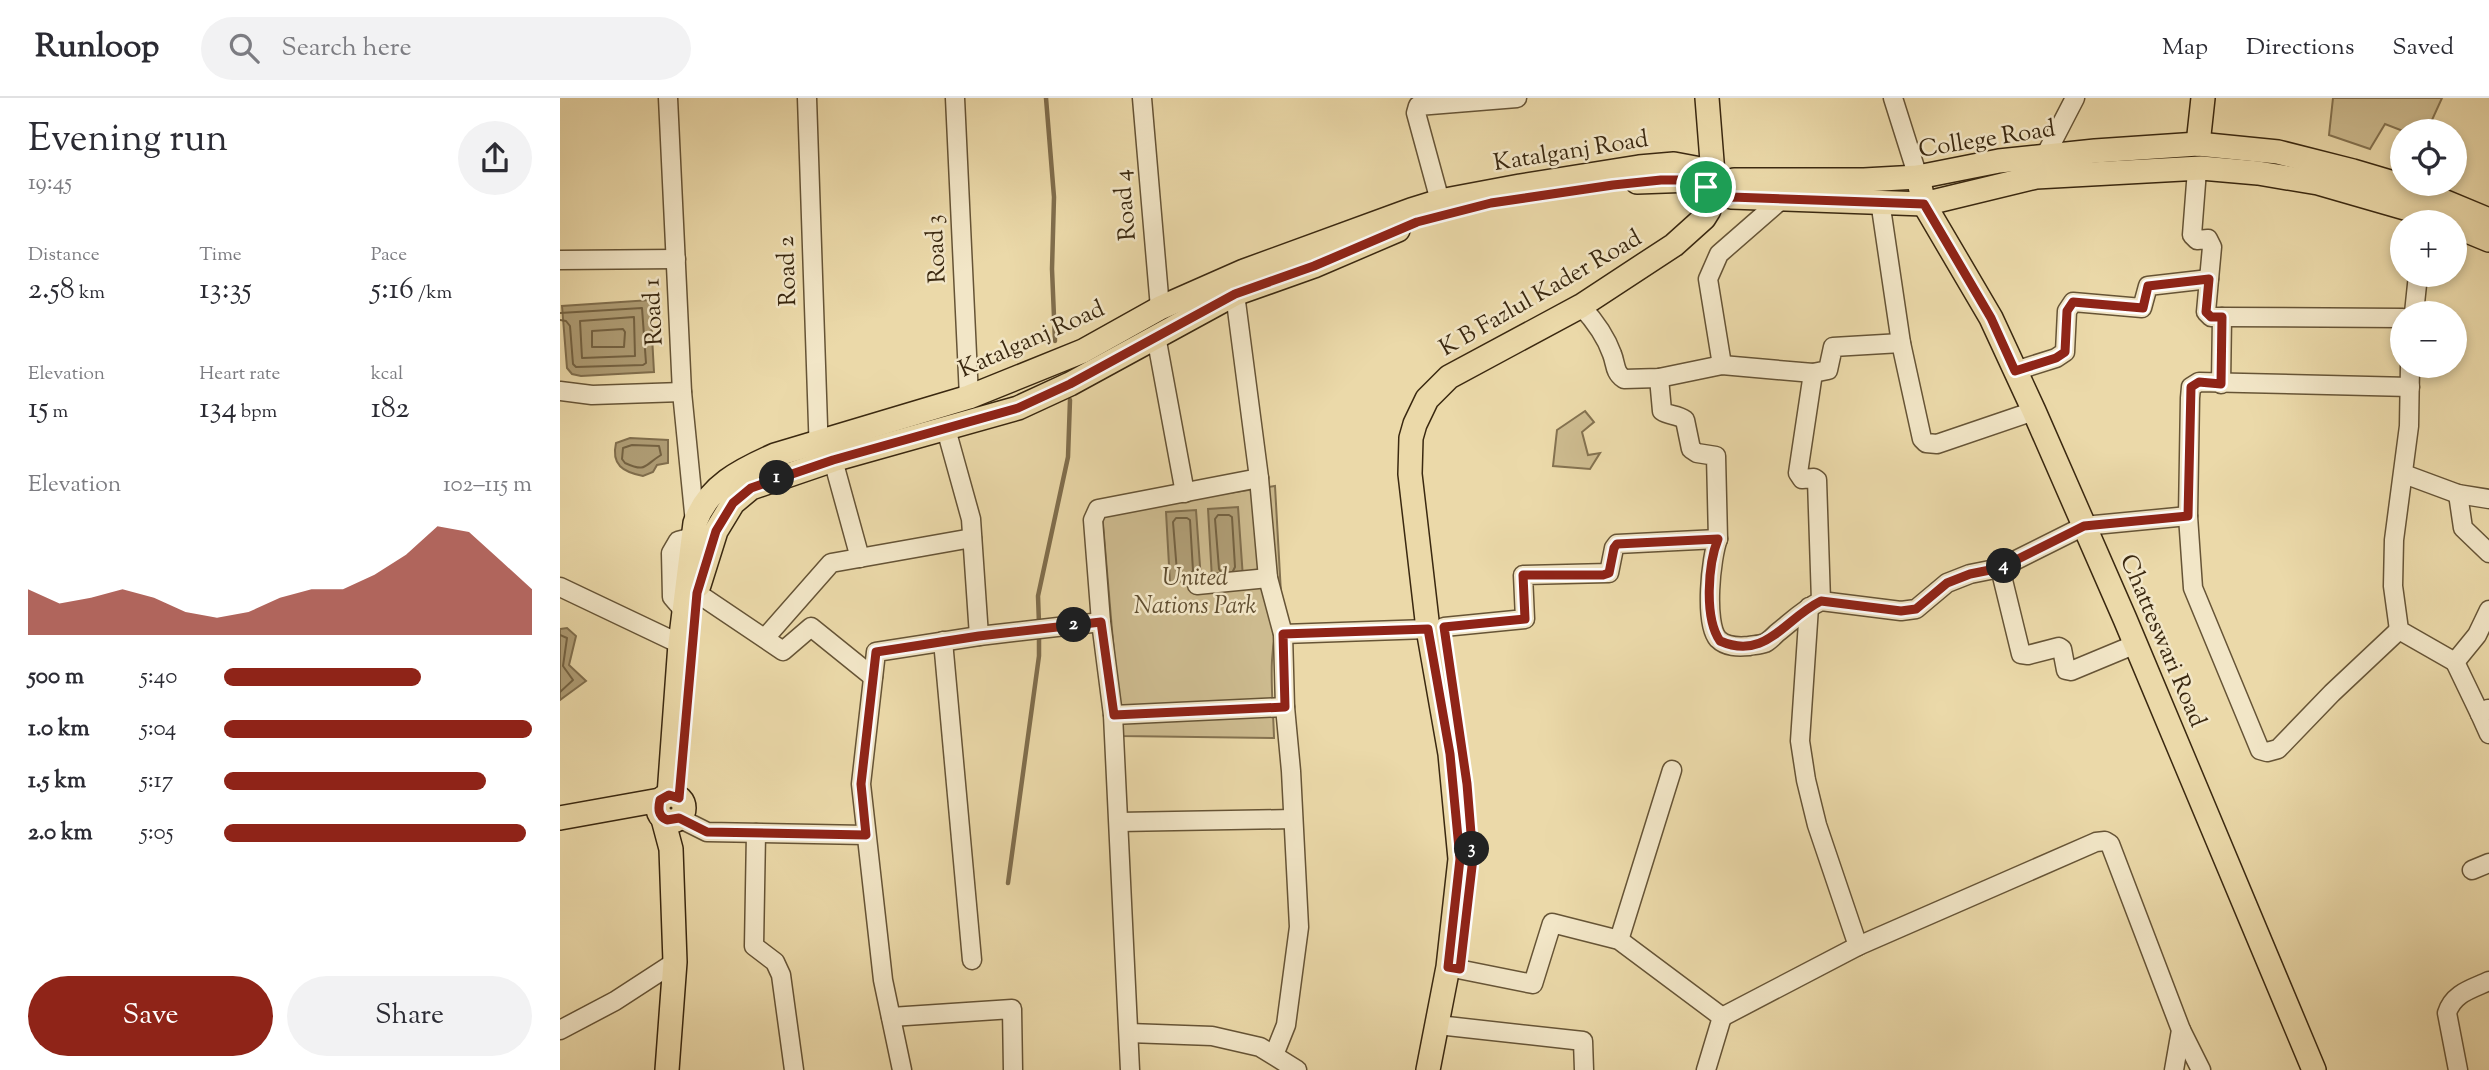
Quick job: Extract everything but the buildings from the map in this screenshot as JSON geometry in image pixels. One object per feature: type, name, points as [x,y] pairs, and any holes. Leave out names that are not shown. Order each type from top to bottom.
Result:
[{"type":"main road","points":[[1707,98],[1710,141],[1721,187]]},
{"type":"main road","points":[[1717,98],[1721,187]]},
{"type":"main road","points":[[2198,144],[2203,98]]},
{"type":"main road","points":[[1686,165],[1701,156],[1710,141]]},
{"type":"main road","name":"College Road","points":[[1721,187],[1918,177],[1999,161],[2198,144],[2278,152],[2353,171],[2426,210]]},
{"type":"main road","name":"Katalganj Road","points":[[824,456],[1083,351],[1160,308],[1255,267],[1411,209],[1440,201],[1662,164],[1686,165],[1721,187]]},
{"type":"main road","name":"College Road","points":[[1721,187],[1782,199],[1924,204],[2036,177],[2199,168],[2258,173],[2318,183],[2419,210]]},
{"type":"main road","name":"Chatteswari Road","points":[[1918,177],[1924,204],[1991,318],[2034,411],[2136,644],[2314,1070]]},
{"type":"main road","name":"Katalganj Road","points":[[669,809],[680,643],[690,602],[726,495],[745,468],[775,455],[824,456],[946,429],[1018,408],[1070,384],[1235,294],[1314,266],[1417,222],[1491,203],[1613,185],[1693,180],[1721,187]]},
{"type":"main road","name":"K B Fazlul Kader Road","points":[[1444,1070],[1446,1026],[1454,968],[1460,859],[1436,628],[1410,474],[1411,438],[1420,411],[1437,386],[1449,377],[1586,311],[1674,245],[1704,218],[1721,187]]},
{"type":"main road","name":"College Road","points":[[2467,218],[2489,220]]},
{"type":"main road","points":[[2467,231],[2489,240]]},
{"type":"main road","name":"Katalganj Road","points":[[669,809],[690,602],[694,530],[700,508],[726,495]]},
{"type":"main road","points":[[560,818],[669,809]]},
{"type":"main road","points":[[560,832],[669,809]]},
{"type":"main road","points":[[667,1070],[675,962],[671,849],[667,827],[669,809]]},
{"type":"main road","points":[[669,809],[680,867],[681,1016],[677,1070]]},
{"type":"main road","name":"K B Fazlul Kader Road","points":[[1428,1070],[1446,1026]]},
{"type":"street","name":"Road 1","points":[[668,98],[682,393],[694,530]]},
{"type":"street","name":"Road 2","points":[[807,98],[824,456],[860,558]]},
{"type":"street","name":"Road 3","points":[[954,98],[969,397]]},
{"type":"street","name":"Road 4","points":[[1142,98],[1160,308]]},
{"type":"street","points":[[1440,201],[1416,113],[1418,106],[1517,98]]},
{"type":"street","points":[[1893,98],[1918,177]]},
{"type":"street","points":[[2045,156],[2075,98]]},
{"type":"street","points":[[2199,168],[2192,235],[2193,239],[2211,241],[2206,312],[2211,317],[2390,318]]},
{"type":"street","points":[[1722,365],[1708,279],[1712,266],[1719,254],[1782,199]]},
{"type":"street","points":[[1881,201],[1901,343],[1920,432],[1926,443],[1937,444],[2034,411]]},
{"type":"street","points":[[560,260],[676,259]]},
{"type":"street","points":[[2015,371],[2056,358],[2065,352],[2067,311],[2073,302],[2143,308],[2148,286],[2209,279]]},
{"type":"street","points":[[1235,294],[1259,478],[1268,579],[1283,634],[1299,927],[1286,1025],[1278,1063]]},
{"type":"street","points":[[1586,311],[1612,353],[1616,372],[1624,379],[1659,378],[1722,365],[1813,373],[1828,370],[1833,347],[1901,343]]},
{"type":"street","points":[[2221,384],[2222,317]]},
{"type":"street","points":[[1156,335],[1185,493]]},
{"type":"street","points":[[1813,373],[1798,473],[1802,479],[1817,480],[1815,604],[1800,741],[1817,825],[1858,946]]},
{"type":"street","points":[[1659,378],[1662,411],[1667,415],[1679,415],[1685,420],[1691,449],[1697,453],[1716,456],[1718,539],[1710,578],[1713,625],[1720,641],[1740,647],[1765,643],[1815,604],[1901,611],[1916,609],[1947,583],[1970,574],[2000,568],[2084,526],[2188,516]]},
{"type":"street","points":[[2399,630],[2392,586],[2394,540],[2404,474],[2410,378]]},
{"type":"street","points":[[2399,630],[2278,749],[2267,752],[2260,750],[2193,588],[2188,516],[2191,387],[2199,382],[2410,387]]},
{"type":"street","points":[[560,391],[592,396],[682,393]]},
{"type":"street","points":[[946,429],[971,519],[979,636]]},
{"type":"street","points":[[2404,474],[2458,494],[2489,499]]},
{"type":"street","points":[[1130,1070],[1114,715],[1101,622],[1094,514],[1098,509],[1259,478]]},
{"type":"street","points":[[2458,494],[2463,528],[2489,553]]},
{"type":"street","points":[[765,638],[831,563],[972,538]]},
{"type":"street","points":[[1283,634],[1436,628],[1525,619],[1523,575],[1609,573],[1617,544],[1718,539]]},
{"type":"street","points":[[2000,568],[2021,654],[2028,655],[2060,647],[2066,670],[2071,671],[2136,644]]},
{"type":"street","points":[[1197,585],[1268,579]]},
{"type":"street","points":[[560,587],[680,643]]},
{"type":"street","points":[[690,602],[765,638],[783,650],[811,627],[873,677]]},
{"type":"street","points":[[2455,662],[2477,635],[2489,610]]},
{"type":"street","points":[[902,1070],[883,980],[861,784],[876,652],[979,636],[1101,622]]},
{"type":"street","points":[[2399,630],[2455,662],[2484,711],[2489,734]]},
{"type":"street","points":[[943,641],[972,960]]},
{"type":"street","points":[[1114,715],[1285,707]]},
{"type":"street","points":[[1619,940],[1672,770]]},
{"type":"street","points":[[669,809],[707,832],[866,835]]},
{"type":"street","points":[[1119,822],[1293,819]]},
{"type":"street","points":[[756,833],[754,946],[775,962],[781,975],[794,1070]]},
{"type":"street","points":[[1706,1070],[1721,1017],[1858,946],[2096,842],[2105,841],[2110,844],[2182,1030],[2201,1070]]},
{"type":"street","points":[[2472,870],[2489,863]]},
{"type":"street","points":[[1454,968],[1533,984],[1552,923],[1619,940],[1721,1017]]},
{"type":"street","points":[[563,1023],[615,1001],[675,962]]},
{"type":"street","points":[[2458,1070],[2447,1013],[2450,1004],[2456,996],[2489,981]]},
{"type":"street","points":[[891,1017],[1012,1009],[1013,1070]]},
{"type":"street","points":[[1446,1026],[1583,1041],[1584,1070]]},
{"type":"street","points":[[2174,1070],[2182,1030]]},
{"type":"street","points":[[1129,1034],[1212,1036],[1261,1046],[1278,1063],[1297,1070]]},
{"type":"green space","points":[[2333,98],[2442,98],[2432,119],[2390,119],[2390,126],[2385,124],[2370,149],[2329,135]]},
{"type":"green space","points":[[1585,411],[1594,422],[1582,432],[1588,455],[1600,453],[1590,469],[1553,466],[1557,430]]},
{"type":"green space","name":"United Nations Park","points":[[1275,486],[1282,611],[1272,657],[1274,738],[1121,736],[1102,512]]},
{"type":"water","points":[[650,300],[654,372],[581,376],[572,374],[567,368],[562,306]]},
{"type":"water","points":[[630,438],[668,440],[668,463],[657,465],[653,472],[643,476],[624,470],[615,457],[616,443]]},
{"type":"water","points":[[1238,507],[1243,578],[1212,579],[1208,509]]},
{"type":"water","points":[[1196,510],[1201,580],[1170,583],[1166,512]]},
{"type":"water","points":[[567,628],[576,636],[569,665],[586,681],[560,700],[560,629]]},
{"type":"waterway","points":[[1046,98],[1054,197],[1052,269],[1055,341]]},
{"type":"waterway","points":[[1039,624],[1038,596],[1068,457],[1070,400]]},
{"type":"waterway","points":[[1008,883],[1039,656],[1039,633]]},
{"type":"route","points":[[1693,180],[1706,187],[1709,197],[1718,201],[1731,197],[1924,204],[1991,318],[2015,371],[2056,358],[2065,352],[2067,311],[2073,302],[2143,308],[2148,286],[2209,279],[2207,315],[2222,317],[2221,384],[2199,382],[2191,387],[2188,516],[2084,526],[2000,568],[1970,574],[1947,583],[1916,609],[1901,611],[1821,601],[1809,607],[1765,643],[1740,647],[1720,641],[1713,625],[1710,578],[1718,539],[1617,544],[1609,573],[1603,575],[1523,575],[1525,619],[1444,627],[1467,784],[1473,858],[1460,969],[1448,967],[1460,859],[1450,754],[1428,629],[1283,634],[1285,707],[1114,715],[1101,622],[979,636],[876,652],[861,784],[866,835],[707,832],[679,818],[667,820],[661,816],[658,807],[660,800],[669,795],[679,798],[697,593],[708,552],[716,531],[733,503],[751,488],[833,460],[1018,408],[1070,384],[1235,294],[1314,266],[1417,222],[1491,203],[1613,185],[1693,180]]}]
